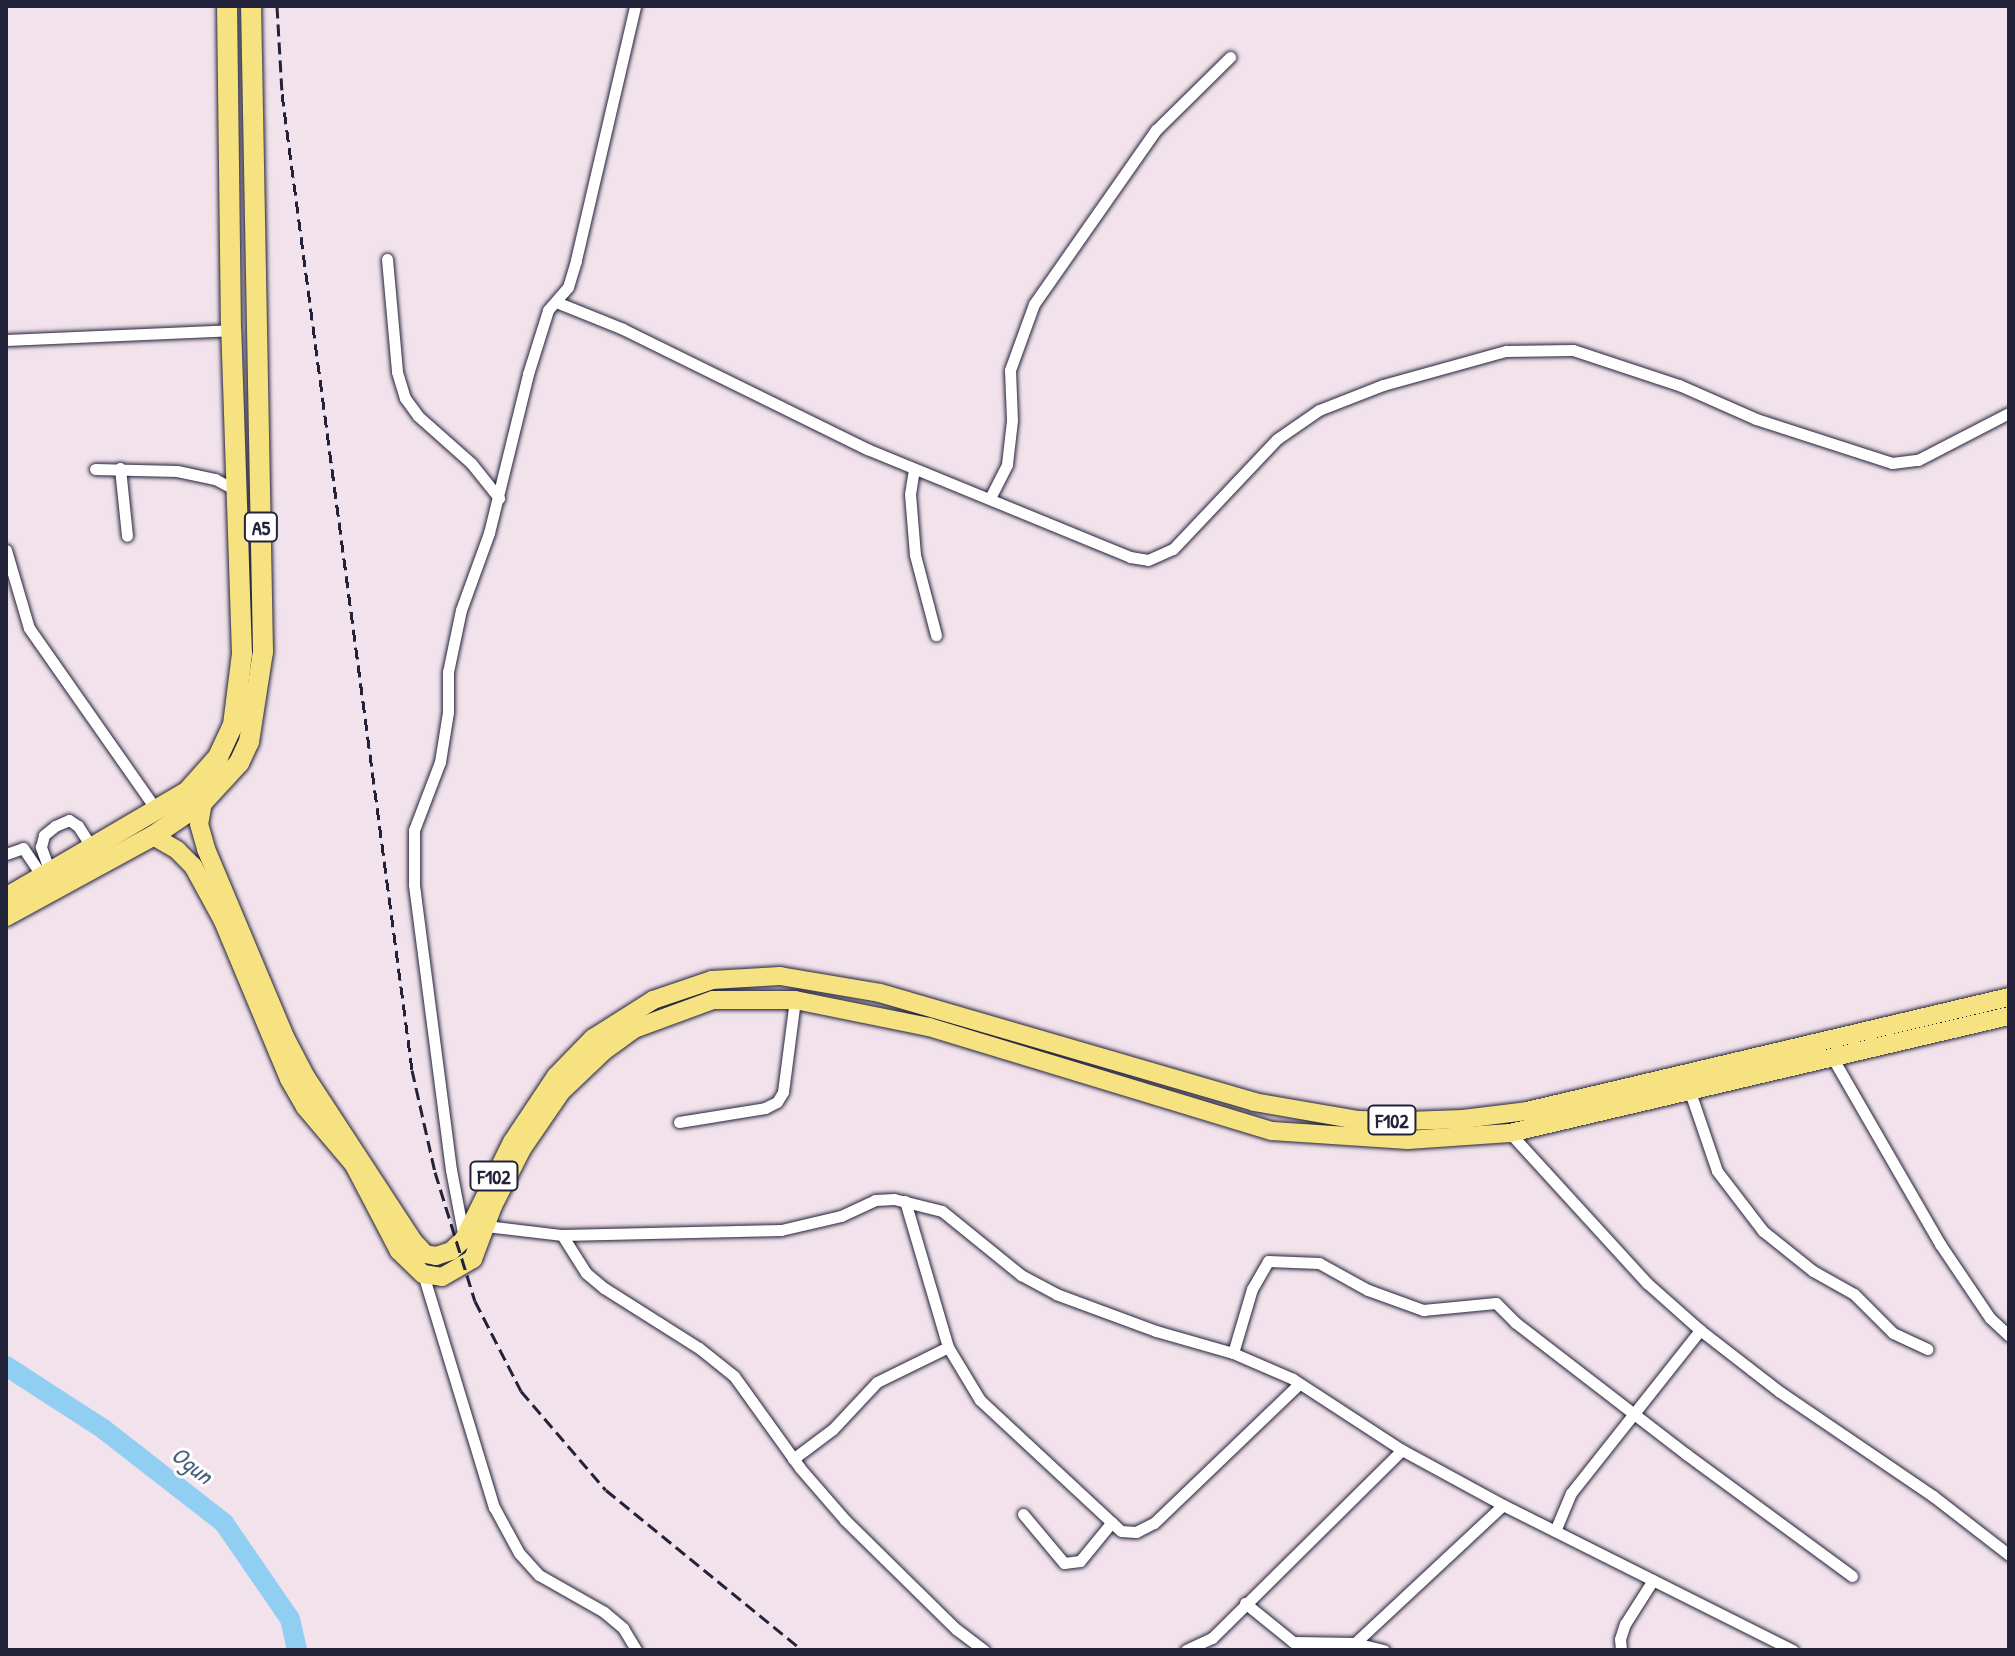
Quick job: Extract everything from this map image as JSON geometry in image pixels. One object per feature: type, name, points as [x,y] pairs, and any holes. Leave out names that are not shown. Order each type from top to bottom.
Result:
[{"type":"highway","name":"A5","points":[[6,898],[157,811],[201,780],[218,757],[233,725],[242,654],[231,330],[227,6]]},
{"type":"highway","name":"A5","points":[[6,916],[153,836],[203,802],[239,763],[249,742],[263,652],[251,6]]},
{"type":"highway","points":[[239,582],[262,579]]},
{"type":"main road","points":[[203,802],[199,824],[206,849],[285,1037],[306,1077],[419,1249],[436,1256],[451,1251],[464,1239]]},
{"type":"main road","points":[[153,836],[177,850],[193,866],[223,921],[289,1079],[305,1107],[354,1165],[399,1251],[423,1274]]},
{"type":"main road","points":[[776,997],[780,976]]},
{"type":"main road","name":"F102","points":[[464,1239],[512,1142],[556,1076],[593,1038],[625,1014],[681,988],[712,980],[780,976],[880,993],[1254,1102],[1358,1120],[1463,1119],[1527,1111],[2009,997]]},
{"type":"main road","name":"F102","points":[[423,1274],[442,1277],[464,1266],[478,1248],[522,1149],[561,1092],[621,1037],[660,1017],[713,1000],[776,997],[929,1027],[1272,1131],[1408,1140],[1510,1133],[2009,1016]]},
{"type":"street","points":[[464,1239],[451,1170],[412,856],[421,803],[440,762],[448,712],[448,672],[461,610],[480,563],[499,498],[528,374],[548,310],[568,287],[576,260],[635,6]]},
{"type":"street","points":[[990,498],[1003,479],[1007,464],[1012,420],[1010,370],[1034,304],[1156,130],[1230,57]]},
{"type":"street","points":[[387,259],[397,372],[405,398],[418,416],[471,463],[499,498]]},
{"type":"street","points":[[556,302],[623,329],[824,429],[914,469],[1130,557],[1148,560],[1173,549],[1277,439],[1309,416],[1383,385],[1506,351],[1573,350],[1679,385],[1756,419],[1892,463],[1918,460],[2009,413]]},
{"type":"street","points":[[6,340],[231,330]]},
{"type":"street","points":[[120,468],[127,536]]},
{"type":"street","points":[[95,469],[177,471],[215,479],[236,490]]},
{"type":"street","points":[[914,469],[910,494],[915,555],[936,635]]},
{"type":"street","points":[[6,550],[29,628],[157,811]]},
{"type":"street","points":[[46,874],[41,847],[44,835],[55,826],[69,820],[78,826],[93,849]]},
{"type":"street","points":[[6,854],[23,848],[46,874]]},
{"type":"street","points":[[679,1122],[765,1108],[777,1102],[783,1092],[795,1000]]},
{"type":"street","points":[[1832,1057],[1940,1244],[1990,1318],[2009,1336]]},
{"type":"street","points":[[1690,1092],[1717,1171],[1763,1231],[1813,1271],[1854,1294],[1893,1333],[1928,1349]]},
{"type":"street","points":[[1510,1133],[1647,1283],[1700,1330],[1780,1392],[1933,1496],[2009,1555]]},
{"type":"street","points":[[486,1226],[562,1235],[781,1230],[841,1216],[875,1200],[905,1201],[942,1211],[1021,1275],[1056,1294],[1156,1331],[1233,1353],[1298,1385],[1402,1450],[1503,1505],[1793,1650]]},
{"type":"street","points":[[905,1201],[948,1347],[980,1400],[1121,1531],[1136,1532],[1154,1523],[1298,1385]]},
{"type":"street","points":[[562,1235],[586,1273],[604,1288],[699,1348],[734,1376],[793,1459],[873,1549],[956,1629],[984,1650]]},
{"type":"street","points":[[1233,1353],[1252,1289],[1268,1261],[1319,1263],[1368,1290],[1423,1310],[1496,1303],[1516,1323],[1769,1517],[1852,1576]]},
{"type":"street","points":[[423,1274],[494,1507],[519,1553],[539,1575],[614,1620],[623,1628],[636,1650]]},
{"type":"street","points":[[1555,1531],[1571,1493],[1700,1330]]},
{"type":"street","points":[[793,1459],[833,1429],[877,1382],[948,1347]]},
{"type":"street","points":[[1186,1650],[1213,1644],[1245,1603],[1402,1450]]},
{"type":"street","points":[[1355,1643],[1503,1505]]},
{"type":"street","points":[[1023,1514],[1064,1563],[1080,1561],[1112,1522]]},
{"type":"street","points":[[1621,1650],[1620,1639],[1625,1624],[1653,1580]]},
{"type":"street","points":[[1245,1603],[1293,1642],[1355,1643],[1384,1650]]},
{"type":"waterway","name":"Ogun","points":[[6,1366],[102,1428],[224,1523],[290,1619],[297,1650]]},
{"type":"railway","points":[[277,6],[282,94],[412,1070],[435,1172],[475,1301],[521,1391],[606,1490],[802,1650]]}]
